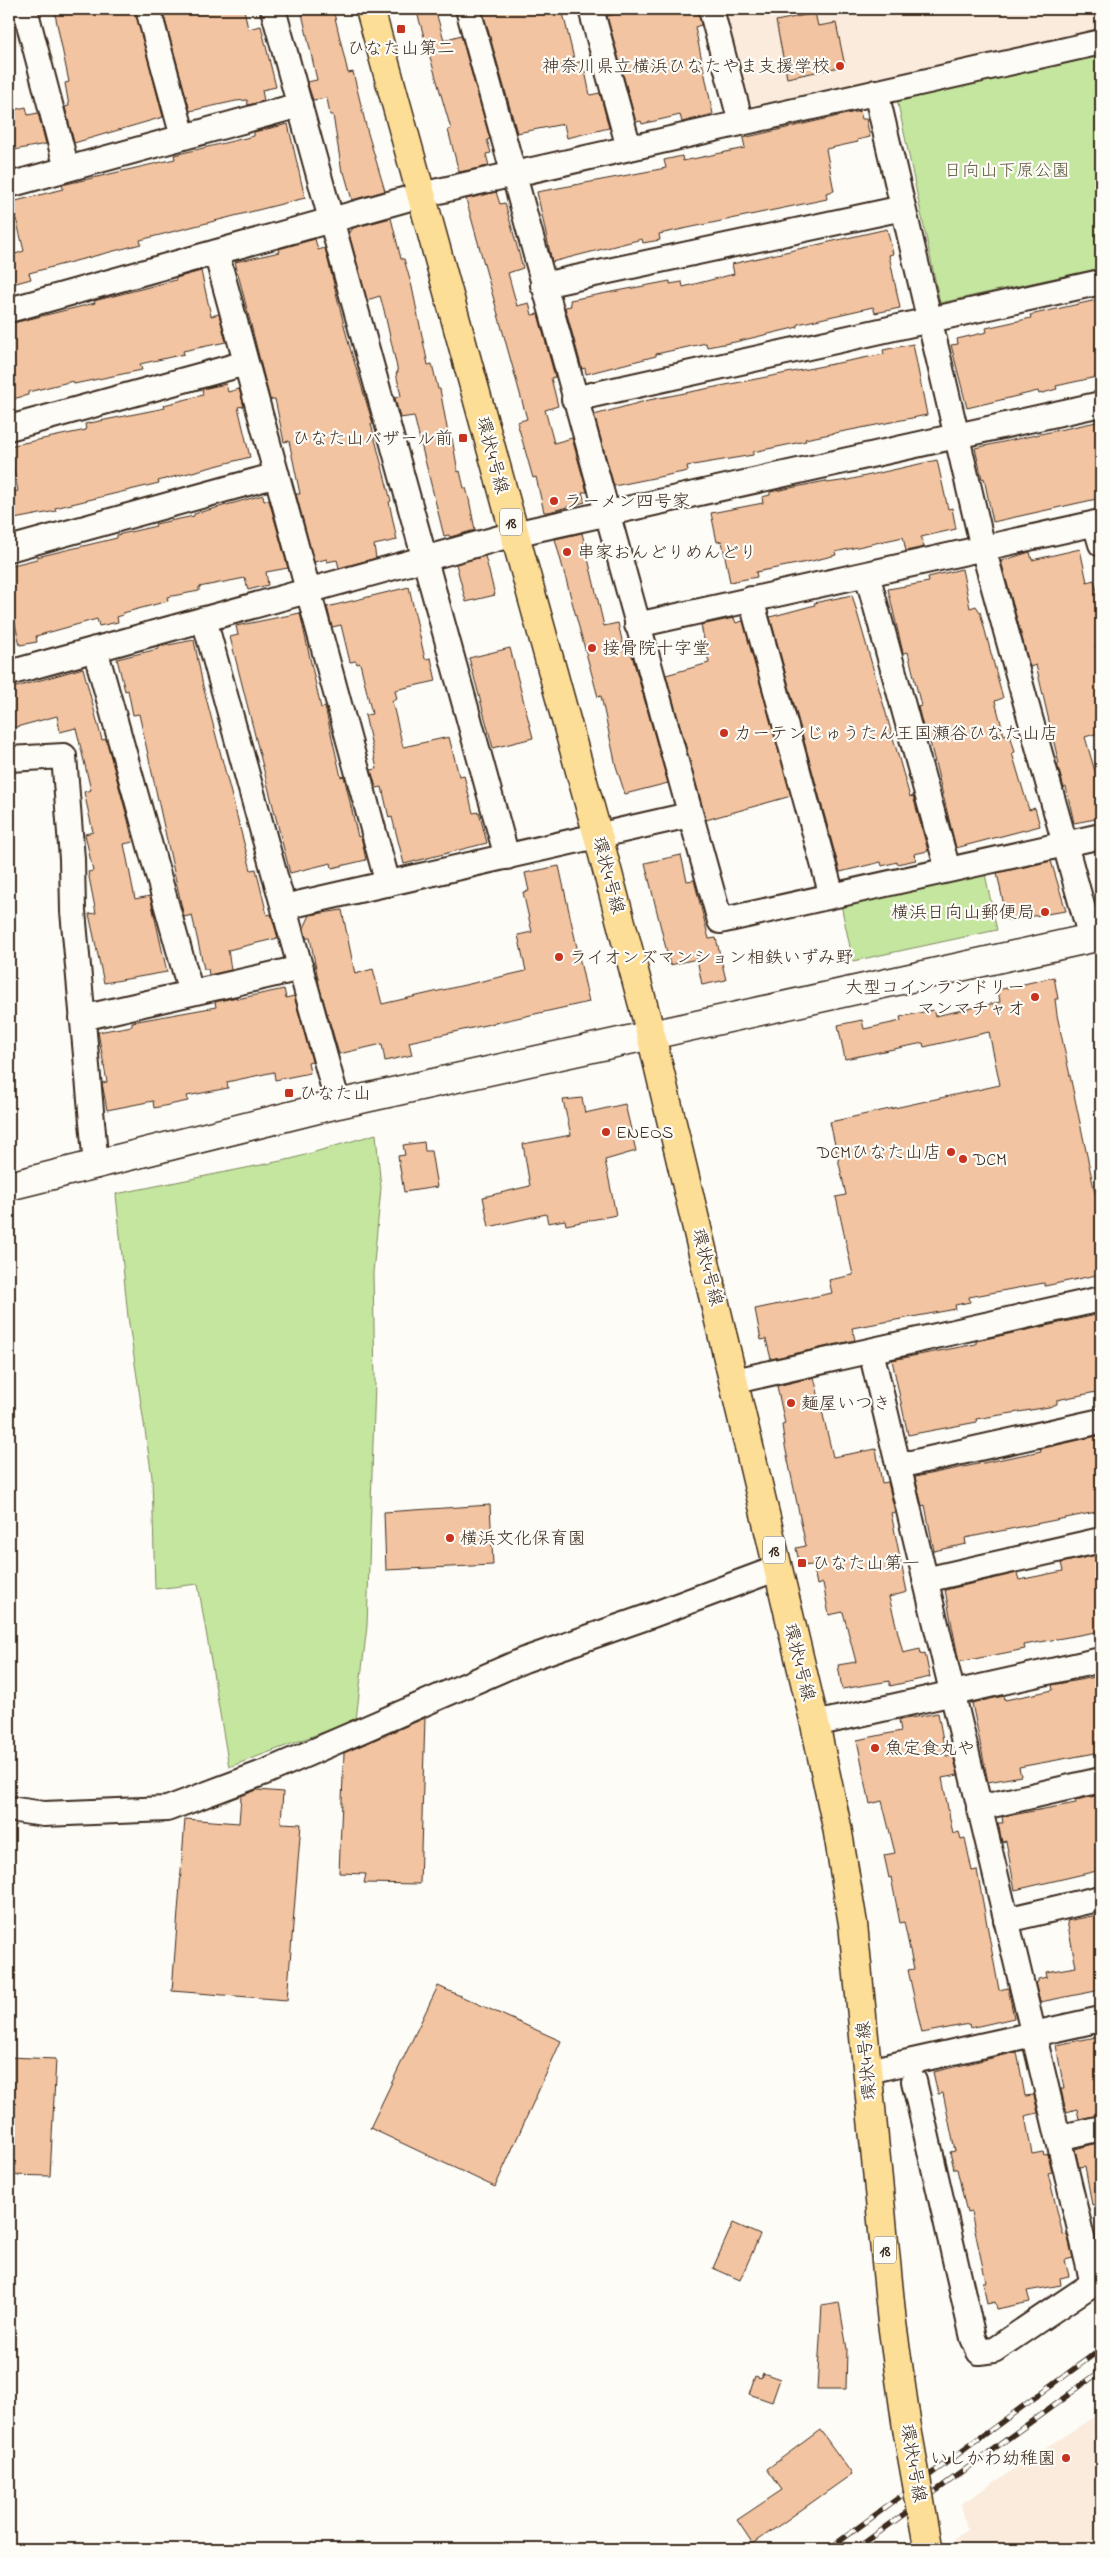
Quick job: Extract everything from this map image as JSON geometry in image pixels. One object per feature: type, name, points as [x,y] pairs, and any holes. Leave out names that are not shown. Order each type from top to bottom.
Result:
[{"type":"main road","name":"環状4号線","points":[[370,9],[651,1035],[735,1381],[815,1724],[853,1924],[892,2323],[907,2428],[929,2548]]},
{"type":"street","points":[[25,9],[67,169]]},
{"type":"street","points":[[148,9],[183,137]]},
{"type":"street","points":[[273,9],[507,857]]},
{"type":"street","points":[[468,9],[689,816],[720,921],[1101,836]]},
{"type":"street","points":[[591,9],[629,148]]},
{"type":"street","points":[[711,9],[741,123]]},
{"type":"street","points":[[9,310],[421,195],[1101,42]]},
{"type":"street","points":[[9,1186],[96,1166],[338,1104],[1096,937],[1066,844],[983,548],[876,92]]},
{"type":"street","points":[[9,184],[300,105]]},
{"type":"street","points":[[543,285],[903,208]]},
{"type":"street","points":[[216,252],[388,884]]},
{"type":"street","points":[[574,399],[1101,282]]},
{"type":"street","points":[[9,428],[246,363]]},
{"type":"street","points":[[9,673],[514,534],[1101,404]]},
{"type":"street","points":[[9,549],[277,475]]},
{"type":"street","points":[[637,625],[983,548],[1099,530]]},
{"type":"street","points":[[867,574],[948,870]]},
{"type":"street","points":[[751,599],[832,896]]},
{"type":"street","points":[[204,619],[338,1104]]},
{"type":"street","points":[[95,649],[191,993]]},
{"type":"street","points":[[9,758],[64,756],[72,859],[73,911],[96,1166]]},
{"type":"street","points":[[284,907],[689,816]]},
{"type":"street","points":[[82,1018],[300,968]]},
{"type":"street","points":[[735,1381],[1101,1299]]},
{"type":"street","points":[[871,1351],[1058,2138],[1097,2281],[994,2350],[979,2352],[973,2338],[914,2081]]},
{"type":"street","points":[[898,1466],[1101,1421]]},
{"type":"street","points":[[925,1580],[1101,1540]]},
{"type":"street","points":[[9,1809],[44,1814],[167,1809],[268,1771],[524,1660],[778,1568]]},
{"type":"street","points":[[815,1724],[1101,1660]]},
{"type":"street","points":[[979,1808],[1101,1780]]},
{"type":"street","points":[[1006,1920],[1101,1898]]},
{"type":"street","points":[[868,2071],[1101,2019]]},
{"type":"street","points":[[1058,2138],[1101,2128]]},
{"type":"shaded area","name":"神奈川県立横浜ひなたやま支援学校","points":[[723,9],[1101,9],[1101,30],[758,108],[748,102]]},
{"type":"shaded area","name":"いしかわ幼稚園","points":[[1101,2412],[1101,2549],[958,2549],[955,2538],[967,2530],[961,2504]]},
{"type":"green space","name":"日向山下原公園","points":[[1101,51],[1101,268],[940,303],[897,99]]},
{"type":"green space","points":[[985,874],[997,930],[853,961],[841,905]]},
{"type":"green space","points":[[376,1134],[381,1188],[373,1273],[375,1382],[367,1626],[356,1720],[229,1767],[198,1584],[155,1589],[152,1477],[128,1317],[116,1194],[291,1159]]},
{"type":"building","points":[[54,9],[135,9],[163,117],[74,143],[65,107],[69,106],[65,83],[69,82]]},
{"type":"building","points":[[162,9],[244,9],[248,29],[261,26],[276,87],[262,90],[264,101],[248,105],[247,100],[236,101],[190,111]]},
{"type":"building","points":[[301,9],[333,9],[348,73],[353,72],[367,130],[385,191],[352,200],[344,172],[342,172],[333,115],[330,115],[327,98],[313,100],[307,82],[317,80]]},
{"type":"building","points":[[416,9],[435,9],[444,40],[461,35],[490,139],[487,140],[491,153],[486,154],[489,166],[459,172],[448,130],[451,129]]},
{"type":"building","points":[[482,9],[562,9],[575,63],[583,61],[590,95],[600,93],[609,128],[567,138],[564,124],[517,133]]},
{"type":"building","points":[[638,9],[698,9],[701,25],[695,27],[713,114],[682,122],[680,115],[642,124],[641,121],[636,122],[607,16]]},
{"type":"building","points":[[815,13],[818,26],[836,23],[845,66],[787,78],[776,21]]},
{"type":"building","points":[[26,107],[28,115],[38,113],[46,144],[14,150],[9,111]]},
{"type":"building","points":[[860,111],[862,119],[866,119],[870,137],[857,140],[858,142],[826,149],[834,191],[826,193],[827,199],[659,234],[660,240],[643,243],[642,239],[552,262],[537,192],[666,168],[664,160],[682,156],[683,161],[745,148],[743,138]]},
{"type":"building","points":[[288,124],[305,198],[140,240],[141,244],[29,273],[31,279],[9,285],[9,256],[24,251],[12,202],[63,189],[62,185],[175,159],[174,155],[254,136],[254,132]]},
{"type":"building","points":[[496,192],[500,204],[505,203],[523,268],[508,273],[517,306],[529,303],[532,315],[538,314],[555,377],[551,378],[558,406],[545,410],[554,443],[572,438],[587,492],[582,492],[585,502],[549,512],[544,512],[536,477],[533,478],[517,422],[527,419],[466,199]]},
{"type":"building","points":[[391,218],[401,259],[404,259],[412,287],[428,365],[432,364],[438,389],[440,389],[449,439],[452,438],[458,472],[460,471],[464,488],[466,488],[475,530],[450,537],[449,535],[444,536],[414,416],[400,418],[395,398],[401,396],[396,373],[398,372],[380,296],[367,300],[349,234],[353,228]]},
{"type":"building","points":[[887,229],[893,254],[889,255],[900,308],[875,313],[873,307],[798,324],[798,327],[735,342],[707,347],[706,343],[656,354],[656,356],[586,374],[585,368],[582,369],[565,307],[571,306],[570,300],[670,281],[670,284],[682,282],[683,287],[734,274],[732,264]]},
{"type":"building","points":[[315,239],[318,250],[325,248],[348,341],[373,424],[371,424],[391,501],[389,502],[397,540],[374,545],[376,558],[339,568],[337,560],[327,562],[327,559],[314,562],[296,494],[300,494],[289,441],[284,442],[275,399],[270,400],[235,262],[280,252],[279,249]]},
{"type":"building","points":[[201,271],[211,316],[219,314],[226,342],[183,351],[184,354],[140,364],[142,370],[74,384],[73,381],[28,392],[28,395],[9,400],[9,324],[95,303],[94,301],[176,280],[176,278]]},
{"type":"building","points":[[1101,299],[1101,376],[1056,386],[1057,389],[1039,394],[1038,391],[967,408],[951,345],[958,344],[957,339],[987,332],[986,328],[1031,318],[1030,315]]},
{"type":"building","points":[[913,344],[927,415],[805,439],[806,441],[753,452],[753,455],[687,466],[688,471],[614,486],[594,415],[649,400],[884,354],[883,350]]},
{"type":"building","points":[[226,384],[228,392],[239,389],[244,406],[238,407],[250,457],[158,481],[159,483],[55,508],[56,511],[9,520],[9,493],[18,491],[9,446],[86,430],[85,424],[165,408],[164,405],[203,395],[202,389]]},
{"type":"building","points":[[1101,421],[1101,498],[993,522],[984,478],[982,479],[975,448]]},
{"type":"building","points":[[937,460],[948,509],[952,508],[956,529],[921,537],[924,547],[906,551],[903,537],[835,552],[836,555],[812,561],[756,572],[757,577],[730,582],[722,541],[717,542],[711,513],[763,503],[762,497],[770,495],[770,492],[826,481],[827,483],[848,480]]},
{"type":"building","points":[[263,495],[264,501],[269,500],[288,568],[266,572],[268,585],[248,590],[245,578],[199,587],[199,591],[167,597],[168,601],[123,613],[123,615],[117,617],[118,622],[99,626],[97,619],[36,636],[37,642],[20,645],[9,599],[9,566],[37,559],[37,557],[117,538],[117,535],[156,526],[155,524],[194,516],[194,514]]},
{"type":"building","points":[[582,533],[604,626],[618,623],[625,653],[631,652],[668,783],[625,794],[616,766],[601,696],[598,697],[555,539]]},
{"type":"building","points":[[1080,549],[1087,582],[1094,580],[1101,606],[1101,644],[1095,646],[1101,664],[1101,732],[1085,737],[1101,792],[1101,818],[1074,823],[1066,787],[1064,788],[1057,764],[1059,764],[1036,665],[1030,667],[1001,561],[1030,552],[1032,560]]},
{"type":"building","points":[[485,556],[495,595],[466,602],[456,564]]},
{"type":"building","points":[[962,569],[970,608],[976,606],[980,612],[1003,698],[995,701],[1004,735],[1010,734],[1015,752],[1012,753],[1029,810],[1035,808],[1040,826],[956,848],[926,726],[923,727],[918,707],[921,706],[908,652],[903,653],[888,589],[929,582],[928,577]]},
{"type":"building","points":[[409,587],[425,659],[431,658],[436,681],[395,690],[397,699],[392,701],[403,747],[449,737],[459,776],[464,775],[473,813],[479,812],[487,843],[404,864],[392,817],[389,818],[382,787],[376,788],[371,770],[377,769],[365,715],[372,714],[360,663],[357,664],[356,661],[350,662],[341,625],[332,627],[327,607]]},
{"type":"building","points":[[852,595],[910,797],[913,796],[928,851],[914,854],[916,860],[882,866],[881,862],[840,872],[770,617],[815,605],[814,603]]},
{"type":"building","points":[[300,613],[321,708],[325,707],[341,777],[344,776],[358,837],[361,836],[366,860],[332,868],[331,863],[290,873],[230,637],[238,635],[236,626]]},
{"type":"building","points":[[734,618],[736,623],[743,621],[791,796],[706,820],[666,675],[709,663],[701,625]]},
{"type":"building","points":[[194,640],[203,686],[251,870],[256,869],[267,915],[271,914],[278,938],[228,950],[231,970],[209,975],[208,969],[204,969],[192,915],[184,917],[139,714],[133,715],[128,690],[125,691],[117,659],[158,649],[158,647]]},
{"type":"building","points":[[510,648],[533,738],[493,748],[469,658]]},
{"type":"building","points":[[83,668],[102,740],[106,739],[133,842],[124,844],[135,899],[150,896],[167,972],[104,983],[89,914],[96,913],[88,872],[93,871],[85,834],[93,832],[84,792],[91,790],[76,728],[60,732],[57,716],[9,729],[9,689]]},
{"type":"building","points":[[681,855],[687,881],[694,880],[709,939],[716,938],[726,980],[702,985],[697,959],[670,965],[645,863]]},
{"type":"building","points":[[1051,861],[1066,911],[1007,920],[997,873]]},
{"type":"building","points":[[559,866],[589,1002],[409,1042],[412,1055],[385,1061],[382,1044],[339,1054],[320,989],[310,938],[306,938],[304,928],[310,915],[342,910],[355,974],[373,969],[382,1004],[526,971],[518,935],[532,932],[523,892],[529,891],[525,873]]},
{"type":"building","points":[[1054,977],[1058,999],[1055,999],[1057,1015],[1101,1221],[1101,1274],[1045,1286],[1044,1283],[969,1297],[970,1302],[955,1305],[956,1309],[852,1328],[855,1340],[771,1359],[766,1339],[761,1340],[755,1309],[832,1293],[829,1280],[853,1275],[836,1197],[846,1195],[830,1122],[1000,1085],[989,1032],[924,1047],[923,1043],[845,1059],[838,1025],[862,1020],[864,1029],[901,1021],[900,1017],[933,1010],[935,1016],[1000,1002],[998,990]]},
{"type":"building","points":[[284,989],[286,998],[294,996],[312,1061],[308,1062],[310,1073],[275,1080],[274,1072],[227,1082],[228,1088],[187,1096],[188,1101],[154,1108],[153,1101],[107,1110],[102,1083],[107,1082],[98,1032],[132,1026],[132,1022],[216,1007],[215,1002]]},
{"type":"building","points":[[582,1098],[585,1113],[625,1104],[636,1151],[605,1160],[616,1215],[566,1225],[565,1220],[548,1223],[546,1214],[489,1227],[483,1197],[530,1186],[523,1144],[571,1135],[563,1100]]},
{"type":"building","points":[[424,1142],[425,1151],[431,1151],[437,1187],[404,1192],[398,1156],[405,1155],[403,1145]]},
{"type":"building","points":[[1101,1314],[1101,1391],[1057,1400],[1057,1404],[1049,1407],[976,1419],[977,1422],[908,1435],[892,1360],[976,1344],[976,1341]]},
{"type":"building","points":[[814,1377],[833,1457],[876,1449],[882,1483],[888,1482],[895,1512],[891,1513],[907,1592],[889,1597],[903,1653],[920,1649],[921,1654],[925,1653],[930,1677],[890,1686],[890,1681],[842,1689],[838,1665],[856,1662],[843,1612],[829,1615],[823,1583],[817,1585],[813,1565],[800,1566],[796,1548],[806,1546],[785,1446],[782,1425],[785,1424],[777,1386]]},
{"type":"building","points":[[1101,1435],[1101,1511],[965,1538],[966,1544],[934,1551],[925,1505],[922,1506],[915,1477],[1041,1451],[1040,1449]]},
{"type":"building","points":[[490,1505],[493,1565],[386,1570],[384,1512]]},
{"type":"building","points":[[1101,1554],[1101,1631],[1024,1645],[1025,1649],[959,1662],[945,1590],[1017,1573],[1019,1580],[1063,1571],[1061,1563]]},
{"type":"building","points":[[1101,1676],[1101,1752],[1019,1767],[1021,1776],[988,1782],[972,1703],[1004,1696],[1005,1700],[1053,1690],[1052,1685]]},
{"type":"building","points":[[938,1713],[946,1756],[953,1755],[958,1775],[942,1778],[953,1834],[959,1832],[961,1839],[965,1838],[972,1871],[977,1870],[999,1990],[1008,1988],[1014,2018],[970,2028],[969,2024],[922,2033],[908,1970],[914,1969],[904,1922],[900,1923],[891,1877],[889,1878],[884,1855],[895,1853],[882,1801],[870,1804],[857,1740],[901,1731],[899,1720]]},
{"type":"building","points":[[425,1718],[420,1884],[364,1883],[366,1874],[339,1873],[344,1753]]},
{"type":"building","points":[[257,1790],[283,1792],[281,1823],[301,1824],[287,2000],[172,1991],[185,1819],[239,1823],[241,1796]]},
{"type":"building","points":[[1101,1795],[1101,1870],[1015,1890],[1006,1841],[1002,1842],[998,1823],[1003,1823],[1002,1817],[1076,1803],[1075,1800]]},
{"type":"building","points":[[1097,1915],[1101,1935],[1101,1990],[1040,2002],[1035,1983],[1038,1982],[1038,1979],[1047,1977],[1046,1972],[1076,1967],[1067,1921]]},
{"type":"building","points":[[438,1986],[561,2041],[495,2187],[370,2128]]},
{"type":"building","points":[[1101,2036],[1101,2115],[1079,2119],[1077,2109],[1066,2112],[1061,2089],[1064,2089],[1056,2045]]},
{"type":"building","points":[[1017,2052],[1025,2096],[1034,2095],[1038,2113],[1025,2116],[1032,2154],[1043,2152],[1044,2155],[1048,2154],[1052,2172],[1048,2173],[1063,2235],[1067,2234],[1073,2258],[1065,2260],[1069,2276],[1060,2278],[1061,2285],[1027,2291],[1030,2302],[997,2309],[995,2302],[987,2304],[983,2282],[986,2282],[971,2212],[967,2213],[957,2169],[954,2169],[950,2152],[955,2151],[943,2093],[938,2094],[933,2072]]},
{"type":"building","points":[[9,2057],[56,2059],[50,2176],[9,2175]]},
{"type":"building","points":[[1101,2142],[1101,2204],[1092,2205],[1085,2166],[1079,2167],[1075,2149]]},
{"type":"building","points":[[733,2223],[760,2235],[740,2280],[713,2268]]},
{"type":"building","points":[[839,2302],[847,2349],[846,2389],[817,2389],[822,2305]]},
{"type":"building","points":[[763,2373],[780,2379],[772,2402],[749,2394],[755,2376],[761,2378]]},
{"type":"building","points":[[820,2430],[852,2474],[753,2544],[737,2520],[782,2490],[767,2469]]},
{"type":"railway","points":[[829,2549],[1101,2349]]},
{"type":"railway","points":[[856,2549],[1101,2371]]},
{"type":"place","name":"ひなた山第二","points":[[401,29]]},
{"type":"place","name":"神奈川県立横浜ひなたやま支援学校","points":[[840,66]]},
{"type":"place","name":"ひなた山バザール前","points":[[463,438]]},
{"type":"place","name":"ラーメン四号家","points":[[554,501]]},
{"type":"place","name":"串家おんどりめんどり","points":[[567,552]]},
{"type":"place","name":"接骨院十字堂","points":[[592,648]]},
{"type":"place","name":"カーテンじゅうたん王国瀬谷ひなた山店","points":[[724,733]]},
{"type":"place","name":"横浜日向山郵便局","points":[[1045,912]]},
{"type":"place","name":"ライオンズマンション相鉄いずみ野","points":[[559,957]]},
{"type":"place","name":"大型コインランドリー マンマチャオ","points":[[1035,997]]},
{"type":"place","name":"ひなた山","points":[[289,1093]]},
{"type":"place","name":"ENEOS","points":[[606,1132]]},
{"type":"place","name":"DCMひなた山店","points":[[951,1152]]},
{"type":"place","name":"DCM","points":[[963,1159]]},
{"type":"place","name":"麺屋いつき","points":[[791,1403]]},
{"type":"place","name":"横浜文化保育園","points":[[450,1538]]},
{"type":"place","name":"ひなた山第一","points":[[802,1563]]},
{"type":"place","name":"魚定食丸や","points":[[875,1748]]},
{"type":"place","name":"いしかわ幼稚園","points":[[1066,2458]]}]
